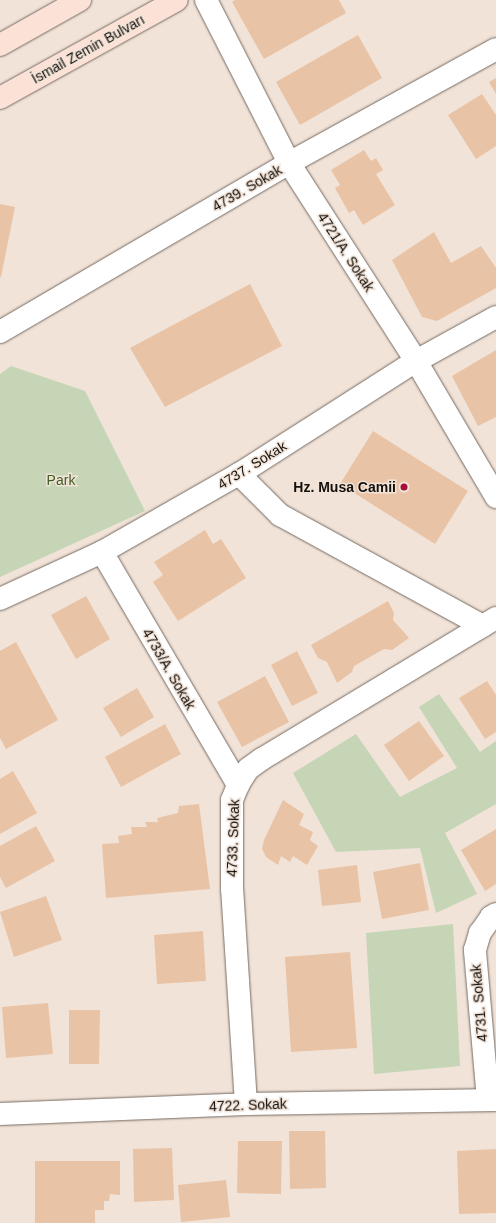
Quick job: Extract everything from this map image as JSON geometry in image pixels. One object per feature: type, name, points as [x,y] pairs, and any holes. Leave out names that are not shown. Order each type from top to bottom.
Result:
[{"type":"main road","points":[[0,45],[80,0]]},
{"type":"main road","name":"İsmail Zemin Bulvarı","points":[[0,98],[177,0]]},
{"type":"street","name":"4721/A. Sokak","points":[[206,0],[289,163],[416,361],[496,498]]},
{"type":"street","name":"4739. Sokak","points":[[0,332],[289,163],[496,49]]},
{"type":"street","name":"4737. Sokak","points":[[0,599],[102,552],[239,474],[416,361],[496,317]]},
{"type":"street","points":[[239,474],[280,515],[489,622]]},
{"type":"street","name":"4733/A. Sokak","points":[[102,552],[238,785]]},
{"type":"street","name":"4733. Sokak","points":[[246,1104],[232,889],[232,800],[238,785],[248,769],[262,759],[489,622]]},
{"type":"street","name":"4731. Sokak","points":[[492,1100],[474,950],[480,933],[496,914]]},
{"type":"street","name":"4722. Sokak","points":[[0,1114],[246,1104],[492,1100]]},
{"type":"green space","name":"Park","points":[[11,366],[85,391],[145,511],[0,577],[0,374]]},
{"type":"green space","points":[[439,694],[480,752],[496,741],[496,804],[445,833],[477,894],[436,913],[420,848],[336,852],[293,773],[356,734],[400,797],[457,768],[419,707]]},
{"type":"green space","points":[[453,924],[460,1066],[374,1074],[366,933]]},
{"type":"building","points":[[235,0],[339,0],[346,13],[264,59],[232,2]]},
{"type":"building","points":[[358,35],[382,78],[300,125],[276,82]]},
{"type":"building","points":[[496,78],[496,94],[489,82]]},
{"type":"building","points":[[482,94],[496,115],[496,146],[476,159],[448,115]]},
{"type":"building","points":[[364,150],[371,161],[376,158],[383,170],[376,174],[395,205],[363,225],[354,210],[349,213],[335,188],[340,185],[331,170]]},
{"type":"building","points":[[0,204],[15,207],[1,277],[0,277]]},
{"type":"building","points":[[434,232],[451,263],[481,246],[496,268],[496,288],[437,321],[422,317],[392,260]]},
{"type":"building","points":[[250,284],[282,346],[165,407],[130,348]]},
{"type":"building","points":[[496,350],[496,417],[478,426],[452,376]]},
{"type":"building","name":"Hz. Musa Camii","points":[[373,431],[468,491],[435,544],[340,484]]},
{"type":"building","points":[[205,530],[213,544],[221,539],[246,578],[178,621],[153,582],[163,575],[154,562]]},
{"type":"building","points":[[86,596],[110,639],[76,659],[51,615]]},
{"type":"building","points":[[388,601],[394,613],[393,620],[409,638],[392,650],[384,649],[354,666],[352,672],[337,683],[327,662],[318,658],[311,645]]},
{"type":"building","points":[[16,642],[58,720],[6,749],[0,738],[0,651]]},
{"type":"building","points":[[297,651],[318,693],[292,706],[271,665]]},
{"type":"building","points":[[265,676],[289,722],[242,747],[217,702]]},
{"type":"building","points":[[487,681],[496,695],[496,732],[485,739],[459,698]]},
{"type":"building","points":[[137,688],[154,717],[121,737],[103,708]]},
{"type":"building","points":[[419,721],[444,756],[409,781],[384,745]]},
{"type":"building","points":[[165,724],[181,754],[121,787],[105,757]]},
{"type":"building","points":[[13,771],[37,813],[0,834],[0,779]]},
{"type":"building","points":[[283,800],[304,814],[299,825],[313,832],[310,840],[318,846],[307,865],[293,856],[290,862],[281,856],[278,865],[266,857],[262,849],[264,840]]},
{"type":"building","points":[[199,804],[210,889],[106,898],[102,844],[119,843],[118,836],[132,834],[131,827],[147,827],[145,822],[158,822],[157,818],[178,813],[179,806]]},
{"type":"building","points":[[36,826],[55,861],[6,888],[0,877],[0,846]]},
{"type":"building","points":[[496,829],[496,884],[485,891],[461,850]]},
{"type":"building","points":[[420,863],[429,910],[382,919],[373,872]]},
{"type":"building","points":[[357,865],[361,902],[322,906],[318,870]]},
{"type":"building","points":[[46,896],[62,940],[14,957],[0,912]]},
{"type":"building","points":[[203,931],[206,981],[157,984],[154,935]]},
{"type":"building","points":[[350,952],[357,1048],[291,1052],[285,957]]},
{"type":"building","points":[[48,1003],[53,1054],[6,1058],[2,1007]]},
{"type":"building","points":[[69,1010],[100,1010],[99,1064],[69,1064]]},
{"type":"building","points":[[289,1131],[325,1131],[326,1188],[290,1189]]},
{"type":"building","points":[[238,1141],[282,1141],[281,1194],[237,1193]]},
{"type":"building","points":[[172,1148],[174,1200],[134,1202],[133,1149]]},
{"type":"building","points":[[496,1149],[496,1213],[459,1214],[457,1151]]},
{"type":"building","points":[[35,1161],[120,1161],[120,1195],[110,1194],[109,1201],[104,1201],[104,1210],[95,1210],[95,1223],[35,1223]]},
{"type":"building","points":[[226,1180],[230,1217],[181,1222],[178,1185]]},
{"type":"place","name":"Hz. Musa Camii","points":[[404,487]]}]
